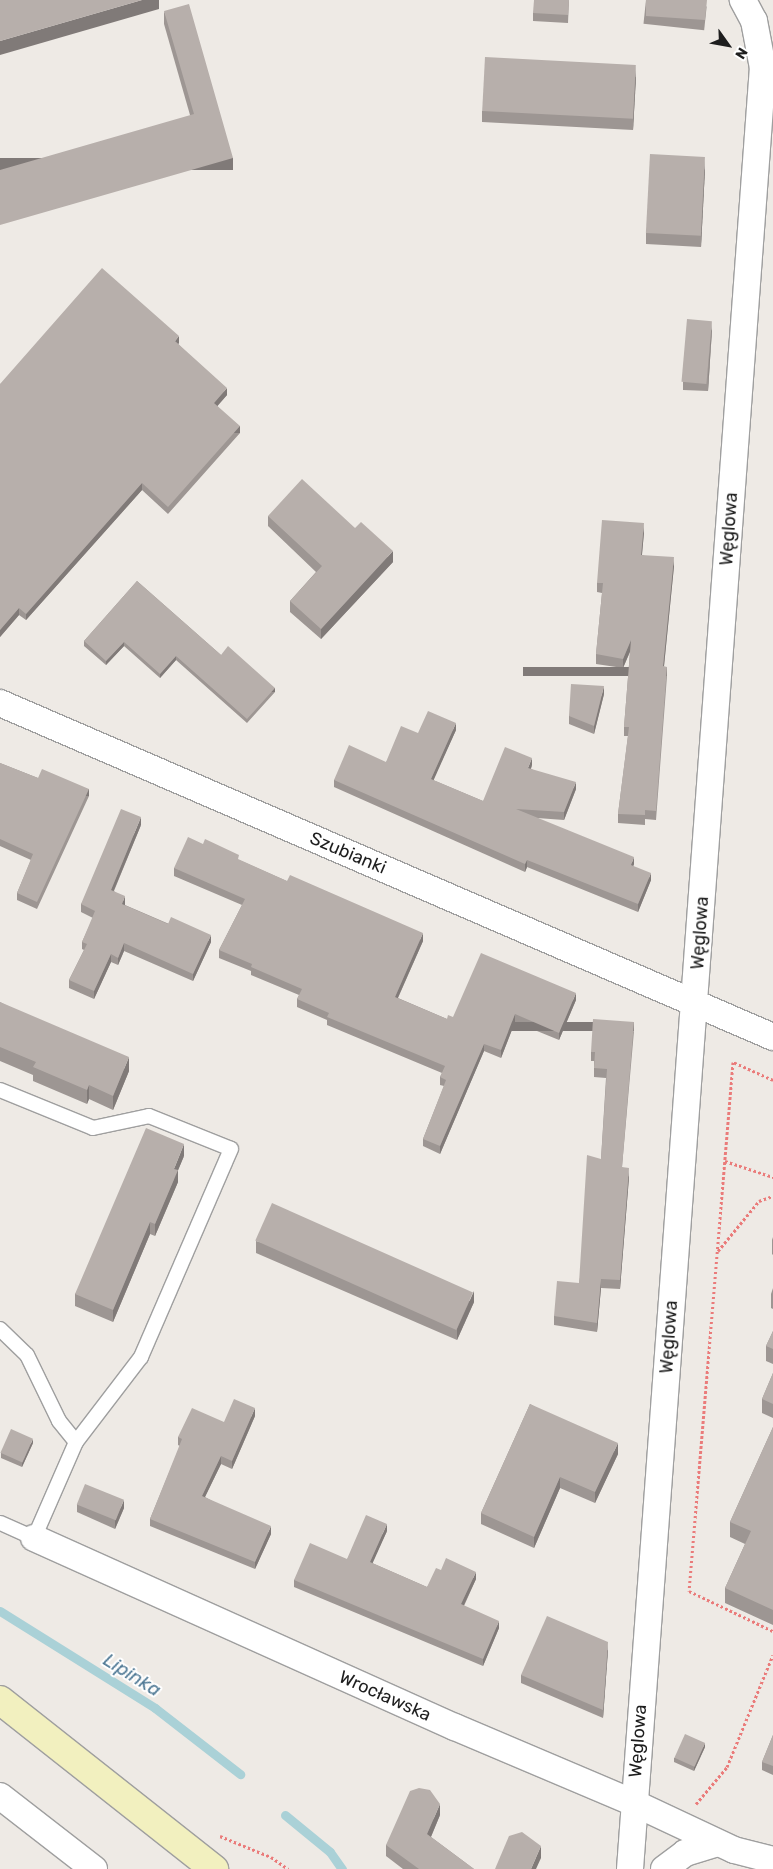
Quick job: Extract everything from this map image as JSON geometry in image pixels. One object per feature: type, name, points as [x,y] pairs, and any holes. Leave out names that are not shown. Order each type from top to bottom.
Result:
[{"type":"street","name":"Węglowa","points":[[630,1869],[763,68],[754,22],[743,0]]},
{"type":"street","name":"Szubianki","points":[[0,704],[773,1037]]},
{"type":"street","name":"Wrocławska","points":[[34,1538],[455,1727],[634,1803],[717,1843],[752,1857],[773,1860]]},
{"type":"street","points":[[0,1700],[214,1869]]},
{"type":"street","points":[[0,1796],[94,1869]]},
{"type":"street","points":[[664,1869],[685,1853],[717,1843]]},
{"type":"lane","points":[[0,1090],[93,1128],[149,1116],[231,1149],[141,1357],[76,1442],[34,1538]]},
{"type":"lane","points":[[0,1329],[27,1354],[59,1421],[76,1442]]},
{"type":"lane","name":"Wrocławska","points":[[0,1523],[34,1538]]},
{"type":"path","points":[[773,1080],[732,1062],[689,1591],[773,1630]]},
{"type":"path","points":[[725,1161],[773,1177]]},
{"type":"path","points":[[718,1252],[759,1201],[773,1196]]},
{"type":"path","points":[[693,1808],[727,1767],[773,1655]]},
{"type":"building","points":[[0,0],[142,0],[0,41]]},
{"type":"building","points":[[534,0],[569,0],[568,15],[533,13]]},
{"type":"building","points":[[646,0],[707,0],[705,20],[646,16]]},
{"type":"building","points":[[189,4],[233,158],[0,225],[0,170],[194,114],[164,11]]},
{"type":"building","points":[[485,57],[636,65],[633,119],[482,111]]},
{"type":"building","points":[[650,154],[705,157],[701,236],[646,233]]},
{"type":"building","points":[[102,268],[179,336],[175,341],[227,388],[214,403],[240,426],[168,507],[142,483],[26,614],[19,608],[0,630],[0,384]]},
{"type":"building","points":[[687,319],[712,321],[706,384],[682,382]]},
{"type":"building","points":[[302,479],[355,528],[361,522],[393,551],[321,629],[290,601],[322,566],[268,516]]},
{"type":"building","points":[[602,520],[644,523],[641,555],[674,557],[663,666],[667,667],[656,811],[645,810],[645,815],[618,814],[629,727],[624,727],[631,640],[623,659],[596,654],[603,583],[597,583]]},
{"type":"building","points":[[137,581],[221,655],[228,646],[275,688],[247,719],[176,656],[160,674],[124,642],[106,661],[84,641]]},
{"type":"building","points":[[571,684],[604,686],[594,726],[569,716]]},
{"type":"building","points":[[428,711],[456,723],[431,779],[483,801],[505,747],[532,758],[528,768],[576,782],[564,812],[516,809],[634,857],[631,865],[651,873],[638,904],[527,860],[525,864],[334,780],[349,745],[386,762],[401,726],[418,733]]},
{"type":"building","points":[[0,763],[38,778],[42,769],[89,789],[37,902],[17,893],[33,854],[0,839]]},
{"type":"building","points":[[121,809],[141,817],[111,890],[125,896],[122,904],[168,924],[171,917],[211,935],[193,974],[124,943],[118,958],[111,954],[94,991],[69,980],[87,944],[82,942],[95,911],[81,904]]},
{"type":"building","points":[[188,837],[203,844],[205,839],[239,855],[238,859],[287,881],[290,875],[423,933],[395,997],[447,1019],[448,1015],[453,1017],[481,953],[576,993],[559,1033],[515,1014],[501,1050],[484,1044],[440,1146],[423,1139],[446,1080],[440,1077],[445,1066],[327,1017],[329,1013],[297,999],[302,989],[251,967],[252,964],[219,950],[245,899],[174,868]]},
{"type":"building","points":[[0,1002],[129,1057],[113,1096],[89,1085],[87,1090],[33,1067],[36,1062],[0,1047]]},
{"type":"building","points":[[593,1019],[634,1022],[622,1167],[629,1168],[620,1280],[601,1279],[597,1323],[554,1316],[557,1281],[579,1283],[587,1155],[601,1159],[607,1069],[594,1068],[595,1052],[591,1052]]},
{"type":"building","points":[[146,1128],[184,1144],[174,1169],[178,1170],[155,1224],[150,1222],[113,1310],[75,1294]]},
{"type":"building","points":[[272,1203],[473,1292],[456,1330],[255,1240]]},
{"type":"building","points":[[773,1331],[773,1349],[766,1346]]},
{"type":"building","points":[[773,1373],[773,1404],[762,1399]]},
{"type":"building","points":[[234,1399],[255,1408],[232,1461],[221,1456],[202,1496],[271,1526],[255,1562],[150,1519],[182,1439],[178,1437],[192,1408],[224,1422]]},
{"type":"building","points":[[530,1404],[618,1443],[595,1492],[560,1477],[534,1537],[481,1513]]},
{"type":"building","points":[[773,1427],[773,1610],[725,1588],[751,1531],[730,1522]]},
{"type":"building","points":[[11,1429],[33,1439],[22,1463],[0,1453]]},
{"type":"building","points":[[85,1484],[124,1500],[116,1520],[77,1504]]},
{"type":"building","points":[[366,1515],[387,1524],[370,1562],[427,1587],[436,1568],[441,1570],[446,1558],[476,1572],[461,1604],[499,1621],[483,1659],[294,1580],[310,1543],[347,1559]]},
{"type":"building","points":[[547,1616],[608,1642],[603,1710],[521,1675]]},
{"type":"building","points":[[685,1734],[705,1743],[695,1767],[674,1758]]},
{"type":"building","points":[[773,1735],[773,1766],[762,1762]]},
{"type":"building","points":[[419,1788],[430,1790],[440,1804],[427,1834],[474,1869],[419,1869],[386,1845],[410,1791]]},
{"type":"building","points":[[522,1832],[541,1846],[531,1869],[495,1869],[509,1836]]},
{"type":"waterway","name":"Lipinka","points":[[0,1611],[155,1708],[240,1774]]},
{"type":"waterway","name":"Lipinka","points":[[285,1815],[330,1852],[342,1869]]}]
